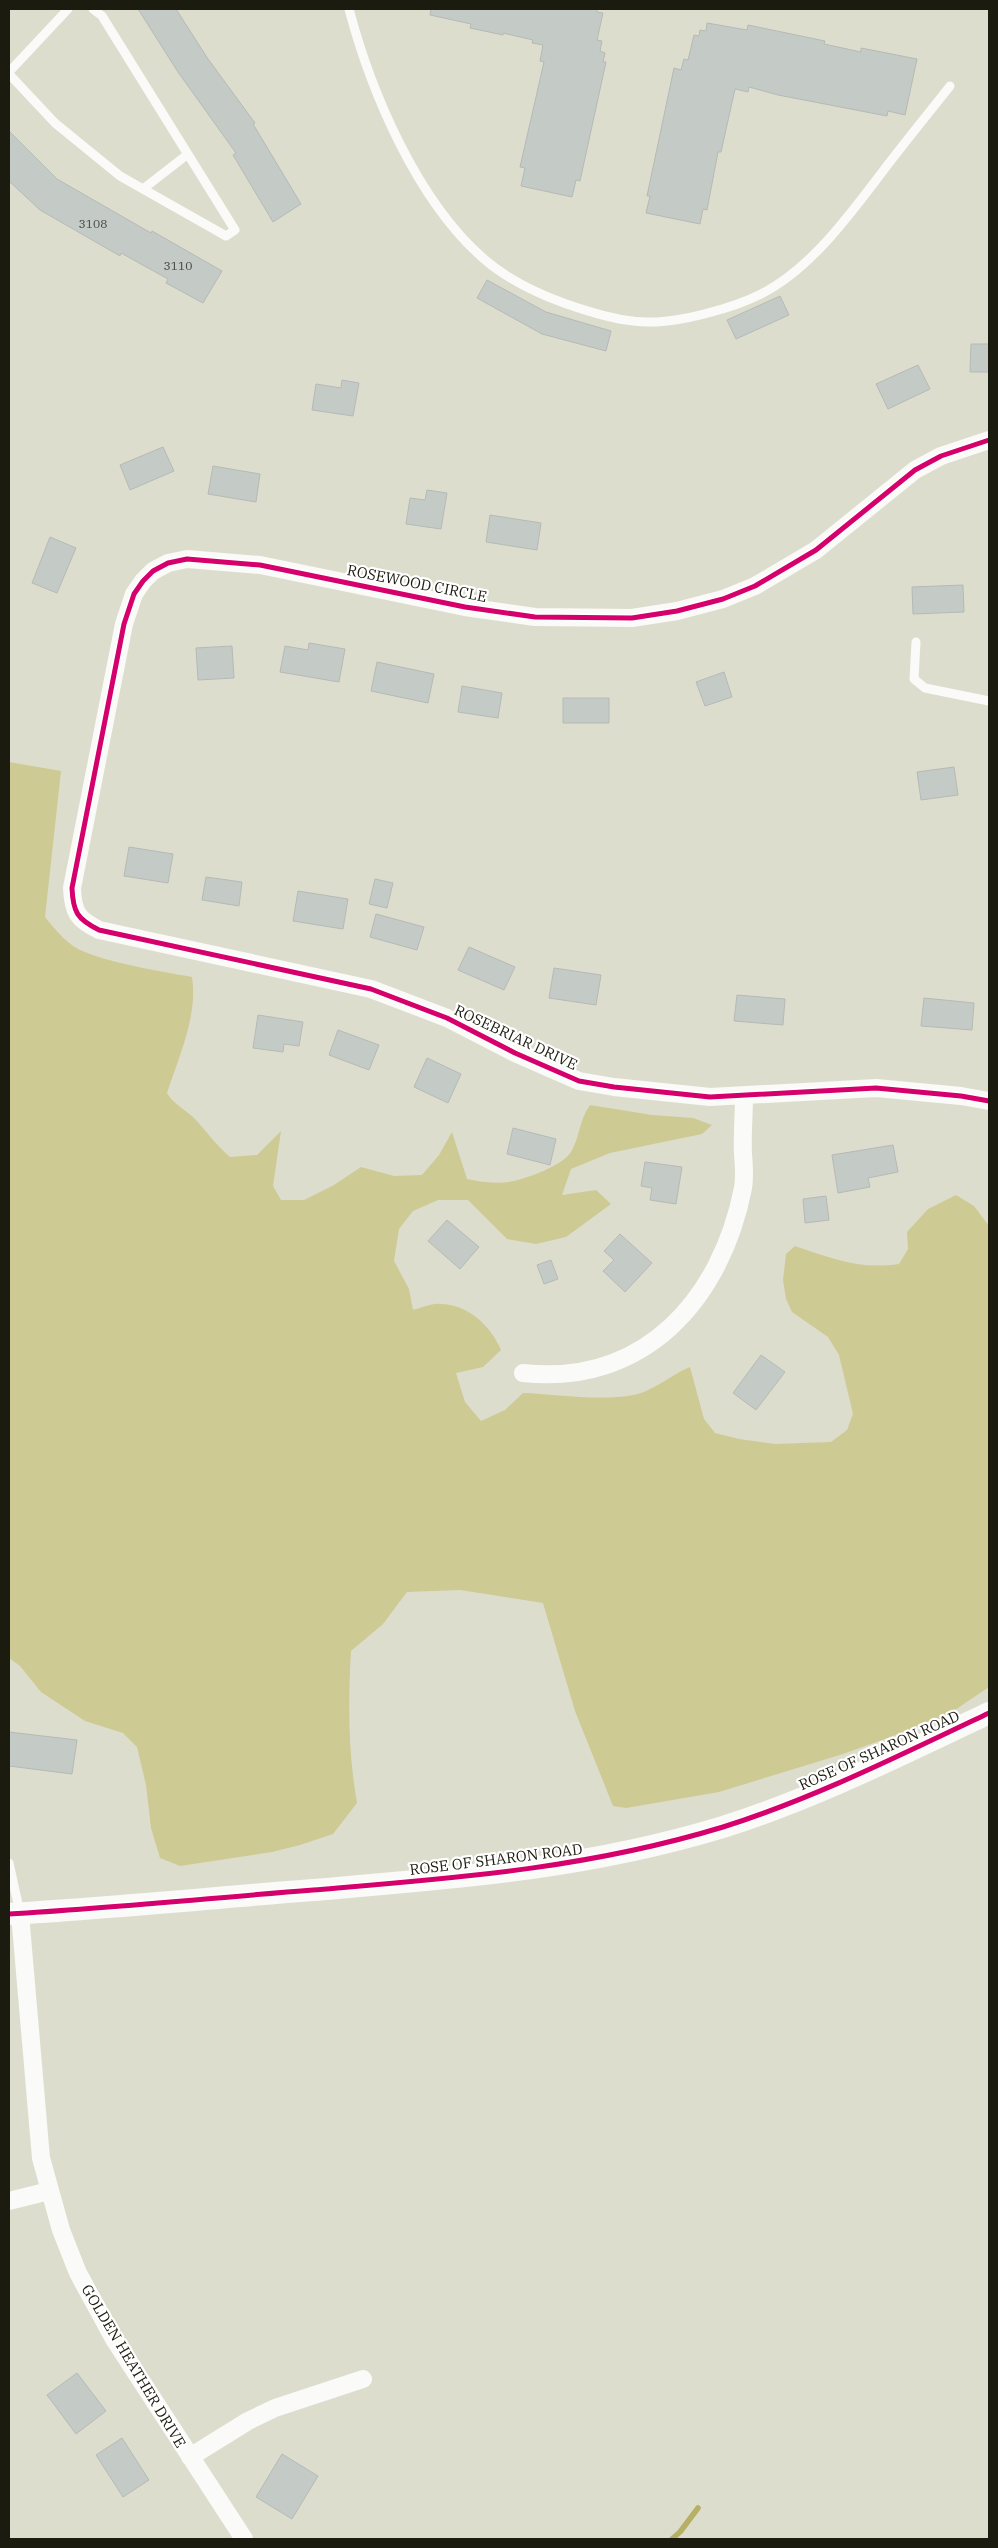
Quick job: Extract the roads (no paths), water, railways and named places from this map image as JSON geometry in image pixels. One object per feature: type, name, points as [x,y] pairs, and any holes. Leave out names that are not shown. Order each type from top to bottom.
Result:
[{"type":"street","name":"ROSEWOOD CIRCLE","points":[[77,914],[72,904],[72,888],[124,624],[134,594],[142,581],[152,571],[168,563],[187,559],[260,564],[465,607],[518,615],[587,620],[632,618],[678,611],[724,599],[755,586],[816,550],[916,470],[941,456],[989,440]]},
{"type":"street","name":"ROSEBRIAR DRIVE","points":[[77,914],[84,923],[116,935],[343,982],[397,998],[447,1018],[516,1053],[579,1081],[710,1098],[876,1088],[962,1096],[989,1101]]},
{"type":"street","points":[[523,1373],[549,1376],[598,1368],[622,1360],[651,1344],[672,1328],[712,1274],[720,1260],[732,1228],[745,1174],[744,1096]]},
{"type":"street","name":"ROSE OF SHARON ROAD","points":[[14,1914],[476,1877],[571,1864],[612,1856],[671,1842],[773,1810],[834,1785],[989,1713]]},
{"type":"street","name":"GOLDEN HEATHER DRIVE","points":[[14,1914],[38,2133],[49,2191],[78,2273],[114,2339],[244,2539]]},
{"type":"street","points":[[9,2201],[49,2191]]},
{"type":"street","points":[[190,2457],[248,2421],[275,2408],[363,2379]]},
{"type":"lane","points":[[68,9],[9,73],[55,123],[120,176],[226,236],[235,230],[102,16],[93,9]]},
{"type":"lane","points":[[350,9],[360,48],[380,104],[416,172],[445,216],[483,258],[517,282],[564,304],[607,317],[648,322],[685,318],[762,294],[814,254],[843,223],[950,86]]},
{"type":"lane","points":[[143,189],[188,154]]},
{"type":"lane","points":[[916,642],[914,679],[925,688],[989,701]]},
{"type":"lane","points":[[9,1863],[14,1914]]},
{"type":"waterway","points":[[672,2539],[680,2532],[698,2508]]}]
